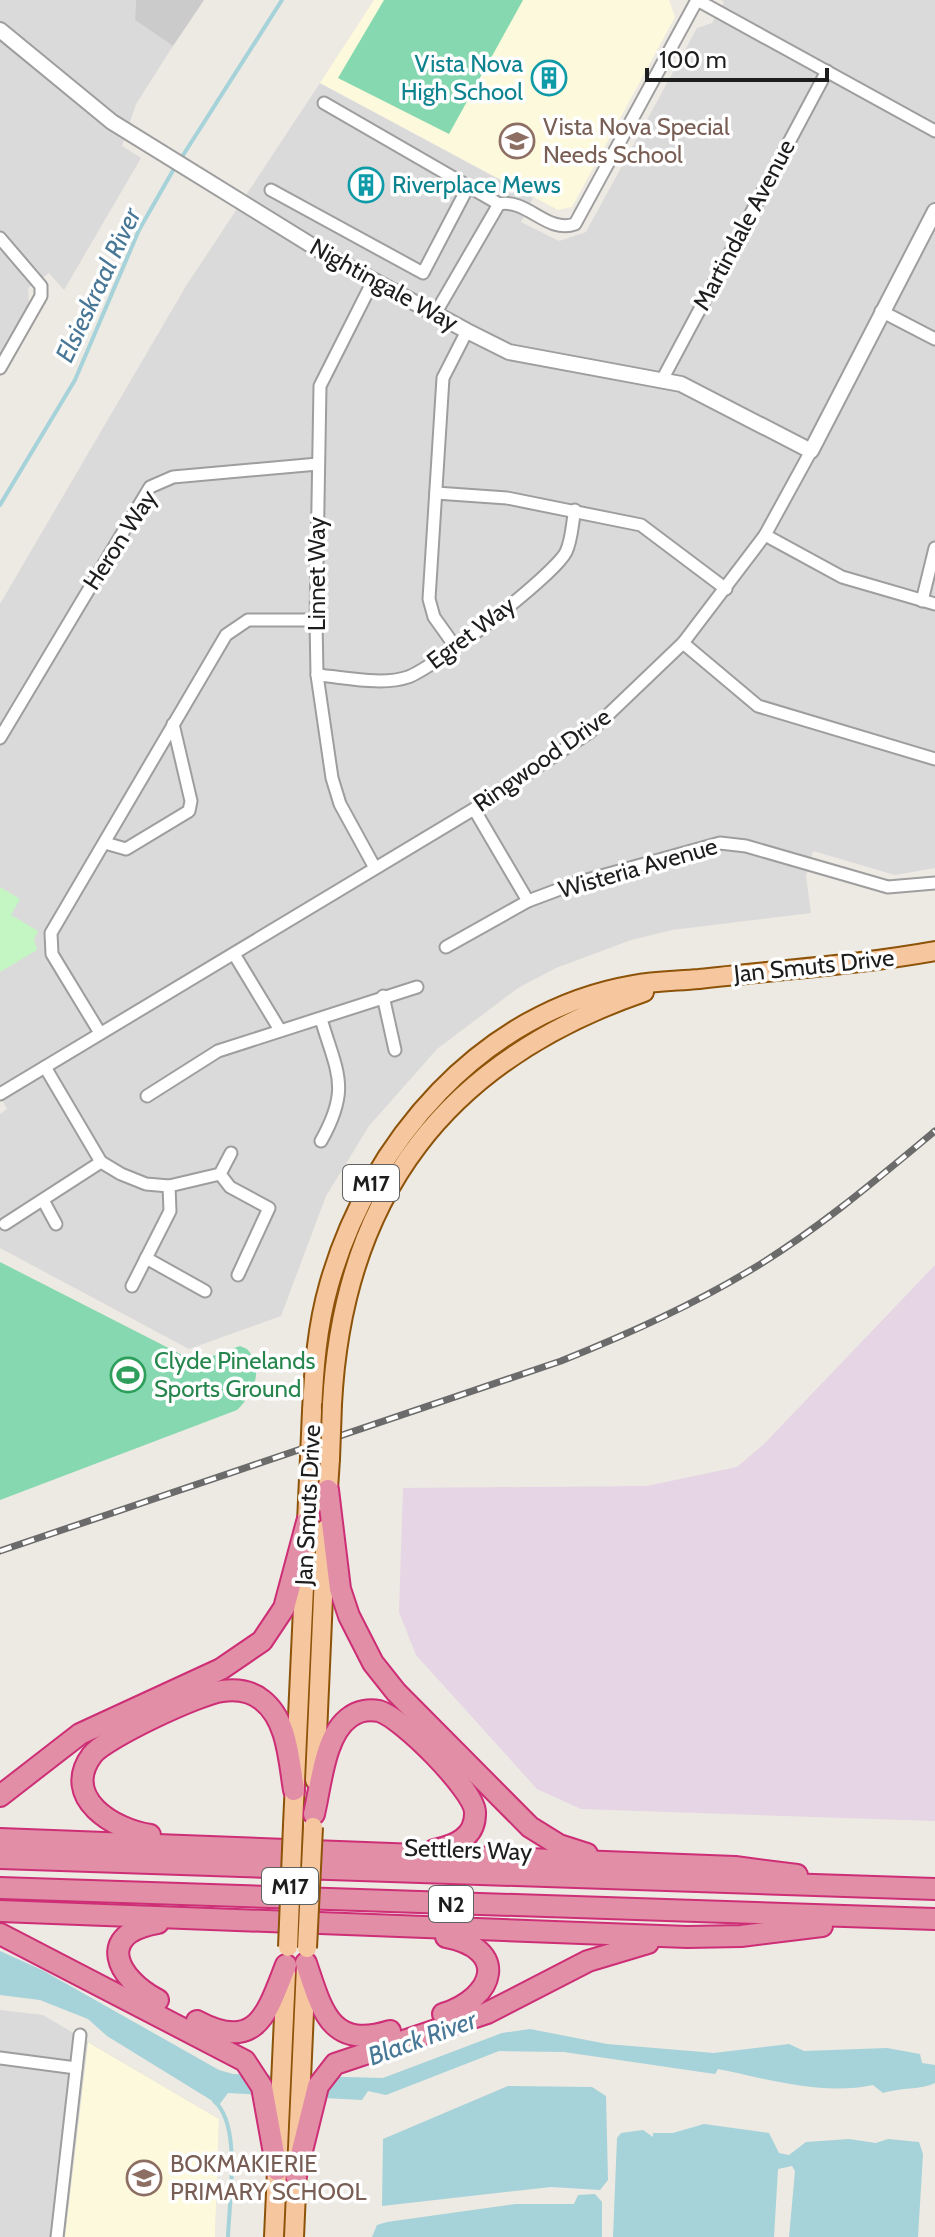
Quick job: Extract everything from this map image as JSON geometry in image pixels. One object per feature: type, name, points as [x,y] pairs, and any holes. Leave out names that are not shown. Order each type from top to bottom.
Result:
[{"type":"highway","points":[[328,1490],[338,1578],[345,1605],[365,1650],[387,1682],[530,1827],[559,1845],[626,1862]]},
{"type":"highway","points":[[0,1796],[80,1734],[221,1669],[262,1641],[284,1608],[307,1522]]},
{"type":"highway","points":[[225,1847],[137,1833],[105,1819],[86,1793],[85,1771],[92,1755],[118,1736],[213,1693],[246,1692],[262,1700],[275,1714],[283,1734],[294,1790]]},
{"type":"highway","points":[[313,1821],[330,1750],[340,1727],[359,1713],[383,1713],[402,1725],[460,1783],[474,1806],[473,1824],[464,1839],[447,1847],[414,1854]]},
{"type":"highway","points":[[0,1839],[735,1867],[880,1887]]},
{"type":"highway","name":"Settlers Way","points":[[0,1858],[743,1886],[935,1889]]},
{"type":"highway","name":"N2","points":[[0,1888],[935,1919]]},
{"type":"highway","points":[[0,1911],[687,1937],[741,1936],[902,1917]]},
{"type":"highway","points":[[182,1920],[132,1931],[121,1946],[119,1964],[125,1977],[139,1990],[213,2029],[238,2033],[259,2024],[297,1956]]},
{"type":"highway","points":[[297,1956],[327,2017],[340,2030],[358,2037],[380,2034],[460,2008],[482,1992],[488,1967],[475,1946],[456,1939],[391,1927]]},
{"type":"highway","points":[[0,1934],[215,2044],[251,2067],[290,2103],[287,2172]]},
{"type":"highway","points":[[287,2172],[290,2103],[324,2074],[355,2055],[509,2004],[588,1961],[618,1950],[687,1937]]},
{"type":"main road","name":"Jan Smuts Drive","points":[[297,1956],[294,1790],[318,1339],[336,1261],[375,1174],[420,1113],[478,1056],[510,1033],[566,1005],[634,984],[935,951]]},
{"type":"main road","name":"Jan Smuts Drive","points":[[290,2103],[297,1956],[313,1821],[332,1404],[340,1323],[357,1261],[387,1194],[434,1125],[486,1075],[540,1036],[598,1009],[693,979]]},
{"type":"main road","points":[[274,2237],[287,2172]]},
{"type":"main road","points":[[287,2172],[294,2237]]},
{"type":"street","points":[[324,103],[499,204],[518,206],[557,226],[575,224],[697,0],[935,131]]},
{"type":"street","name":"Nightingale Way","points":[[0,30],[91,108],[373,281],[467,331],[509,352],[662,380],[699,391],[811,451]]},
{"type":"street","name":"Martindale Avenue","points":[[662,380],[827,71]]},
{"type":"street","points":[[271,190],[423,273],[468,187]]},
{"type":"street","points":[[435,314],[499,204]]},
{"type":"street","name":"Ringwood Drive","points":[[0,1094],[474,809],[590,732],[683,643],[765,535],[935,211]]},
{"type":"street","points":[[0,238],[41,286],[41,296],[0,368]]},
{"type":"street","name":"Linnet Way","points":[[373,281],[320,386],[316,620],[317,675],[332,778],[340,804],[375,868]]},
{"type":"street","points":[[881,311],[935,339]]},
{"type":"street","points":[[454,645],[434,617],[429,599],[443,378],[467,331]]},
{"type":"street","name":"Heron Way","points":[[0,738],[150,487],[173,477],[318,464]]},
{"type":"street","points":[[436,493],[507,498],[641,525],[726,589]]},
{"type":"street","name":"Egret Way","points":[[317,675],[398,680],[419,672],[497,617],[558,562],[569,544],[575,510]]},
{"type":"street","points":[[765,535],[842,577],[935,604]]},
{"type":"street","points":[[922,601],[935,548]]},
{"type":"street","points":[[100,1033],[52,954],[49,942],[57,921],[226,635],[236,626],[261,618],[316,620]]},
{"type":"street","points":[[683,643],[758,706],[935,759]]},
{"type":"street","points":[[105,843],[126,849],[189,811],[191,801],[173,724]]},
{"type":"street","name":"Wisteria Avenue","points":[[474,809],[528,901]]},
{"type":"street","name":"Wisteria Avenue","points":[[446,947],[528,901],[591,878],[720,843],[746,846],[888,887],[935,883]]},
{"type":"street","points":[[234,954],[280,1030]]},
{"type":"street","points":[[147,1096],[218,1051],[417,987]]},
{"type":"street","points":[[383,996],[395,1050]]},
{"type":"street","points":[[321,1019],[341,1087],[337,1114],[321,1141]]},
{"type":"street","points":[[45,1067],[101,1162],[146,1184],[169,1186],[220,1174],[231,1153]]},
{"type":"street","points":[[5,1224],[101,1162]]},
{"type":"street","points":[[220,1174],[230,1187],[269,1208],[238,1275]]},
{"type":"street","points":[[132,1286],[170,1211],[169,1186]]},
{"type":"street","points":[[43,1200],[56,1224]]},
{"type":"street","points":[[146,1258],[205,1291]]},
{"type":"street","points":[[57,2237],[80,2035]]},
{"type":"street","points":[[0,2058],[76,2068]]},
{"type":"shaded area","points":[[0,0],[136,0],[135,20],[173,46],[136,104],[122,146],[141,158],[64,290],[49,273],[28,288],[29,303],[0,352]]},
{"type":"shaded area","points":[[136,0],[204,0],[173,46],[135,20]]},
{"type":"shaded area","name":"Vista Nova Special Needs School","points":[[374,0],[669,0],[675,17],[572,207],[558,210],[320,83]]},
{"type":"shaded area","points":[[721,0],[935,0],[935,868],[895,875],[813,851],[806,876],[811,913],[672,930],[631,940],[556,968],[518,988],[437,1049],[369,1126],[326,1196],[281,1316],[189,1349],[0,1248],[0,1114],[7,1109],[0,1097],[0,604],[186,286],[320,83],[533,198],[521,222],[559,241],[586,232],[697,28],[712,23],[724,2]]},
{"type":"shaded area","points":[[935,1265],[935,1821],[581,1809],[537,1789],[416,1655],[399,1612],[403,1488],[647,1486],[737,1467],[764,1444]]},
{"type":"shaded area","points":[[0,2010],[43,2015],[219,2119],[215,2237],[0,2237]]},
{"type":"shaded area","name":"BOKMAKIERIE PRIMARY SCHOOL","points":[[88,2042],[219,2119],[215,2237],[65,2237]]},
{"type":"green space","points":[[384,0],[523,0],[449,134],[338,78]]},
{"type":"green space","points":[[0,887],[20,899],[11,915],[38,931],[34,940],[37,950],[0,972]]},
{"type":"green space","name":"Clyde Pinelands Sports Ground","points":[[0,1262],[196,1362],[240,1346],[247,1349],[256,1372],[252,1389],[237,1410],[0,1500]]},
{"type":"water","name":"Black River","points":[[0,1951],[42,1970],[219,2070],[233,2074],[383,2078],[502,2033],[530,2029],[607,2044],[714,2053],[789,2044],[804,2051],[887,2048],[920,2054],[922,2063],[935,2065],[935,2083],[883,2093],[873,2085],[835,2089],[718,2069],[715,2074],[564,2052],[499,2051],[386,2095],[368,2091],[362,2100],[228,2093],[219,2105],[107,2036],[88,2019],[40,2000],[0,1995]]},
{"type":"water","points":[[508,2086],[592,2087],[606,2096],[608,2180],[600,2190],[551,2187],[382,2206],[383,2139]]},
{"type":"water","points":[[704,2124],[769,2133],[779,2153],[789,2155],[806,2142],[849,2139],[876,2143],[888,2139],[919,2142],[923,2154],[918,2237],[789,2237],[795,2171],[792,2166],[778,2169],[774,2237],[613,2237],[617,2138],[621,2133],[643,2130],[653,2137],[653,2133],[673,2133]]},
{"type":"water","points":[[595,2194],[602,2202],[602,2237],[372,2237],[377,2225],[387,2222],[516,2204],[574,2204],[578,2195]]},
{"type":"waterway","name":"Elsieskraal River","points":[[180,160],[282,0]]},
{"type":"waterway","name":"Elsieskraal River","points":[[0,505],[75,380],[139,230],[175,167]]},
{"type":"waterway","points":[[214,2101],[223,2112],[231,2145],[228,2237]]},
{"type":"railway","points":[[0,1551],[561,1361],[633,1331],[703,1297],[774,1256],[845,1205],[935,1131]]},
{"type":"place","name":"Vista Nova High School","points":[[549,78]]},
{"type":"place","name":"Vista Nova Special Needs School","points":[[517,141]]},
{"type":"place","name":"Riverplace Mews","points":[[366,185]]},
{"type":"place","name":"Clyde Pinelands Sports Ground","points":[[128,1375]]},
{"type":"place","name":"BOKMAKIERIE PRIMARY SCHOOL","points":[[144,2178]]}]
